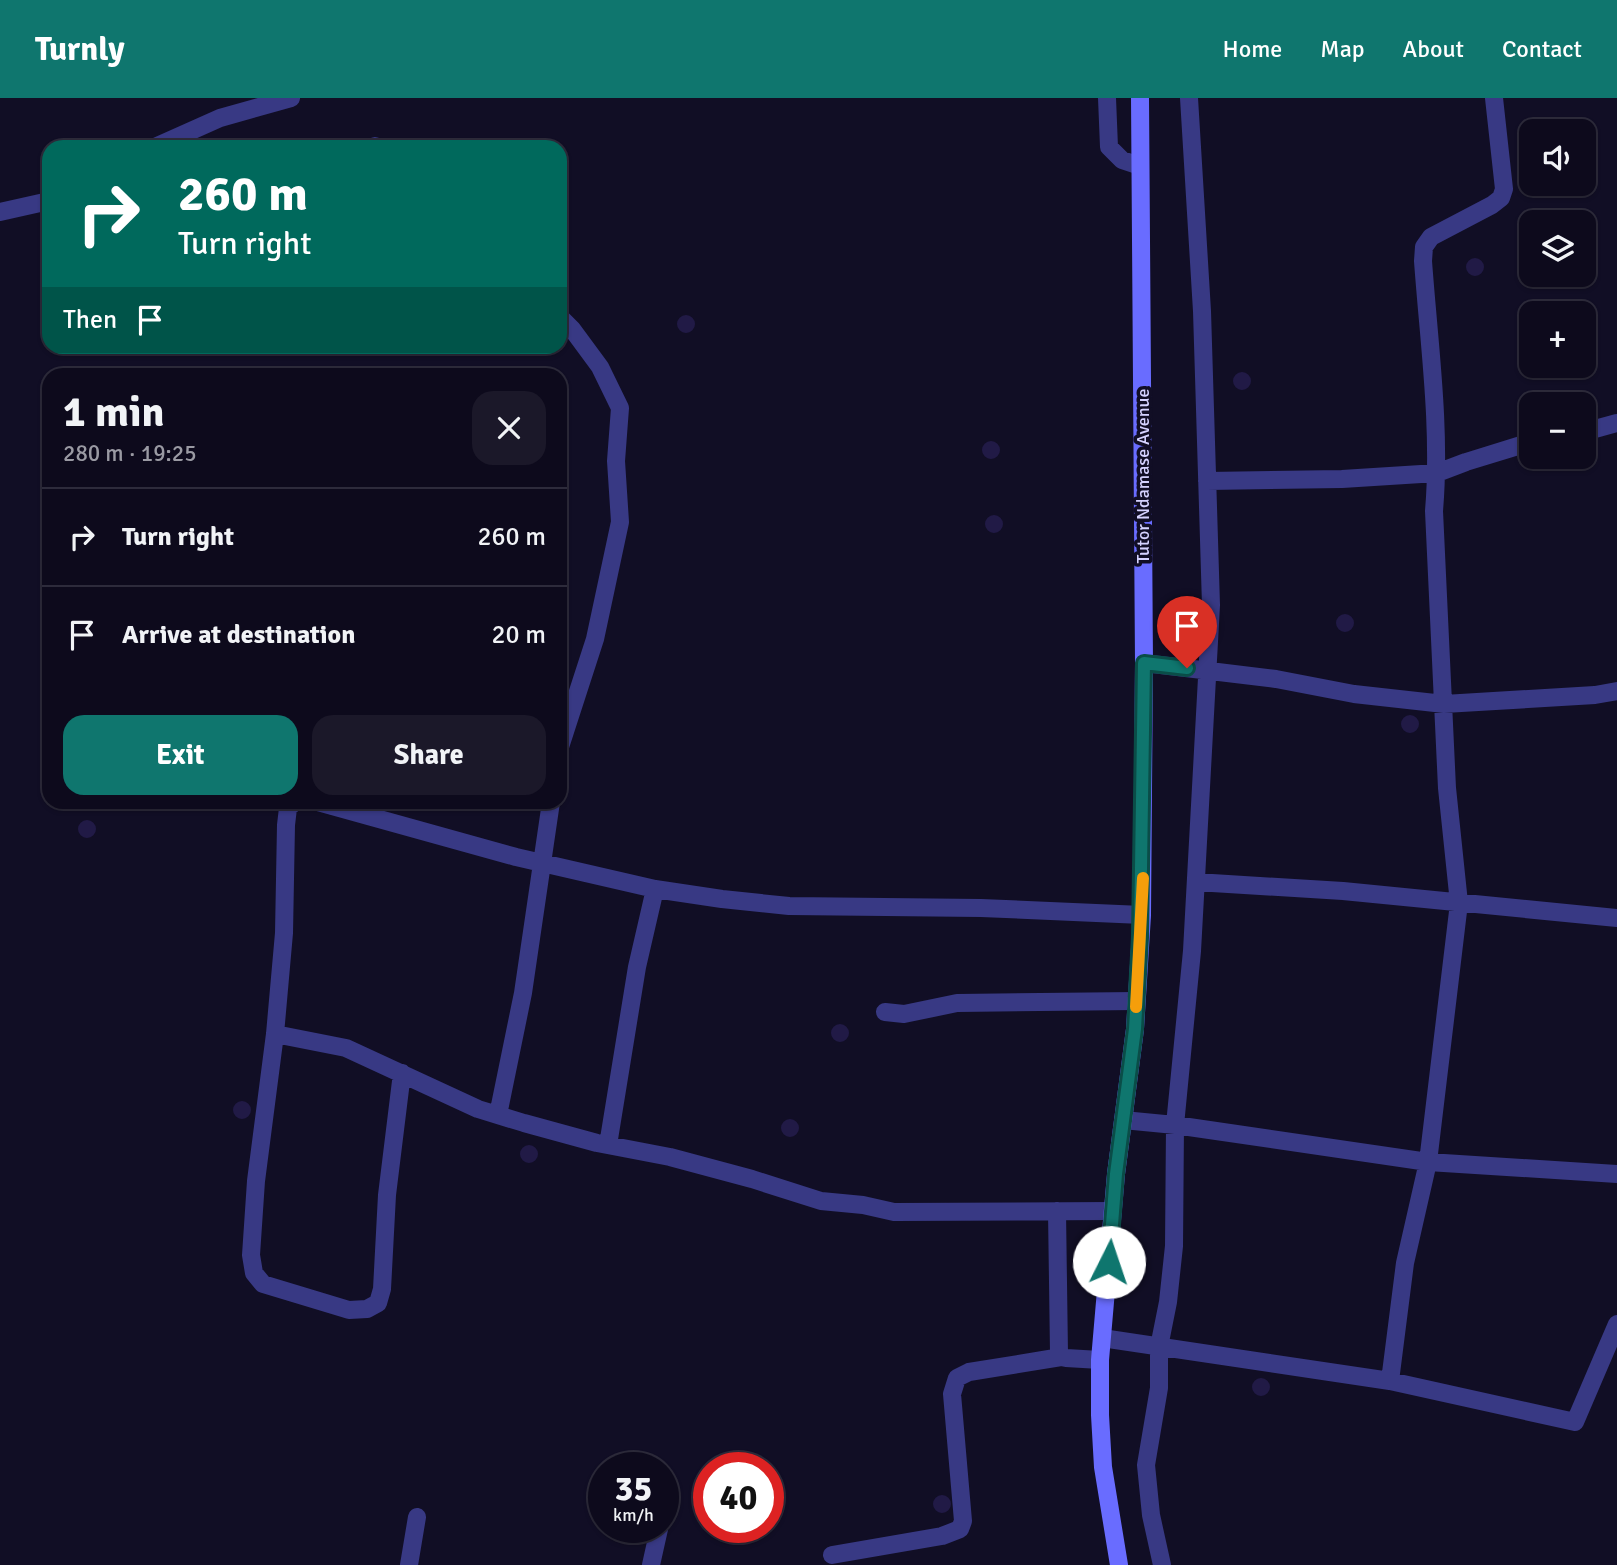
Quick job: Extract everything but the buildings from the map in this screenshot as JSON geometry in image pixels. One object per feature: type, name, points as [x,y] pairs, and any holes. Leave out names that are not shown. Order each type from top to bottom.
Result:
[{"type":"street","points":[[171,140],[220,118],[291,98]]},
{"type":"street","points":[[1107,98],[1109,147],[1122,160],[1140,166]]},
{"type":"street","name":"Tutor Ndamase Avenue","points":[[1119,1565],[1103,1467],[1100,1360],[1136,1001],[1142,915],[1144,663],[1140,98]]},
{"type":"street","points":[[1162,1565],[1151,1515],[1146,1465],[1159,1388],[1160,1347],[1174,1246],[1175,1125],[1196,881],[1211,605],[1202,311],[1189,98]]},
{"type":"street","points":[[1390,1381],[1405,1263],[1428,1162],[1459,903],[1447,788],[1434,511],[1437,473],[1424,247],[1431,237],[1501,198],[1504,189],[1494,98]]},
{"type":"street","points":[[0,212],[42,203]]},
{"type":"street","points":[[567,324],[600,367],[620,408],[616,461],[620,522],[595,639],[567,725]]},
{"type":"street","points":[[1596,429],[1617,423]]},
{"type":"street","points":[[1207,481],[1342,479],[1437,473],[1466,461],[1519,446]]},
{"type":"street","points":[[1144,663],[1276,679],[1354,694],[1444,704],[1595,695],[1617,691]]},
{"type":"street","points":[[288,809],[284,933],[275,1034],[256,1181],[251,1255],[257,1279],[276,1289],[349,1310],[367,1309],[378,1303],[382,1289],[387,1195],[402,1073]]},
{"type":"street","points":[[344,809],[542,863],[655,889],[789,906],[981,908],[1142,915]]},
{"type":"street","points":[[498,1115],[523,993],[550,809]]},
{"type":"street","points":[[1196,881],[1343,891],[1617,918]]},
{"type":"street","points":[[608,1145],[636,967],[655,889]]},
{"type":"street","points":[[886,1012],[904,1014],[957,1003],[1136,1001]]},
{"type":"street","points":[[275,1034],[346,1048],[478,1109],[608,1145],[716,1169],[821,1201],[863,1205],[894,1212],[1113,1211]]},
{"type":"street","points":[[1122,1120],[1175,1125],[1428,1162],[1617,1174]]},
{"type":"street","points":[[1057,1211],[1058,1348],[1061,1357]]},
{"type":"street","points":[[1102,1338],[1390,1381],[1575,1422],[1617,1324]]},
{"type":"street","points":[[832,1555],[942,1536],[960,1529],[963,1521],[952,1394],[957,1378],[969,1372],[1061,1357],[1100,1360]]},
{"type":"street","points":[[409,1565],[417,1517]]},
{"type":"street","points":[[651,1565],[656,1543]]},
{"type":"slow traffic","points":[[1136,1007],[1143,878]]},
{"type":"route","points":[[1109,1262],[1116,1174],[1135,1029],[1143,858],[1144,663],[1187,668]]}]
